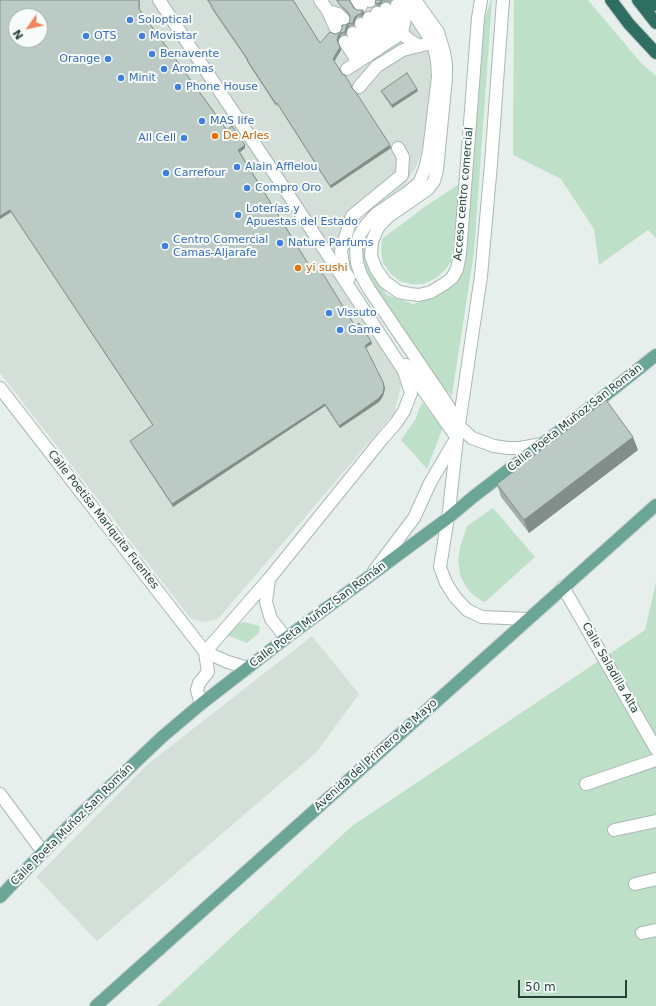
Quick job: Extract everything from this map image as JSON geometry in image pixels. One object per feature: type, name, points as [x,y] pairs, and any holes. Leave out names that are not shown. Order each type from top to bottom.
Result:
[{"type":"highway","points":[[611,0],[629,24],[656,53]]},
{"type":"highway","points":[[619,0],[629,24]]},
{"type":"highway","points":[[638,0],[656,23]]},
{"type":"highway","points":[[651,0],[656,5]]},
{"type":"main road","name":"Calle Poeta Muñoz San Román","points":[[0,897],[43,852],[162,736],[286,638],[448,518],[656,355]]},
{"type":"main road","name":"Avenida del Primero de Mayo","points":[[96,1006],[656,505]]},
{"type":"street","points":[[159,0],[404,371],[411,393],[404,411],[396,423],[269,579],[205,652],[208,672],[199,683],[198,690],[201,704]]},
{"type":"street","points":[[320,0],[328,11],[336,29]]},
{"type":"street","name":"Acceso centro comercial","points":[[415,0],[438,32],[446,65],[446,78],[436,170],[434,181],[428,189],[390,216],[379,226],[372,241],[371,256],[376,269],[385,282],[399,292],[419,295],[432,292],[444,284],[452,278],[457,269],[460,254],[478,18],[481,0]]},
{"type":"street","points":[[503,0],[481,276],[440,567],[446,583],[455,597],[467,610],[482,617],[528,619]]},
{"type":"street","points":[[328,11],[338,14],[344,20]]},
{"type":"street","points":[[383,11],[427,34],[434,48],[437,60],[438,77],[429,151],[425,169],[419,183],[376,214],[359,236],[356,249],[357,263],[361,275],[447,404],[459,426],[472,438],[494,446],[520,448],[542,444]]},
{"type":"street","points":[[381,47],[383,11]]},
{"type":"street","points":[[381,47],[383,11]]},
{"type":"street","points":[[349,38],[381,47]]},
{"type":"street","points":[[347,69],[381,47],[409,40],[419,46]]},
{"type":"street","points":[[359,87],[377,66],[403,50],[431,43]]},
{"type":"street","points":[[398,148],[403,157],[402,175],[352,216],[342,251],[344,271],[409,370],[457,438]]},
{"type":"street","name":"Calle Poetisa Mariquita Fuentes","points":[[0,388],[205,652]]},
{"type":"street","points":[[371,575],[414,518],[430,483],[457,438]]},
{"type":"street","points":[[269,579],[266,602],[271,619],[286,638]]},
{"type":"street","name":"Calle Saladilla Alta","points":[[563,587],[656,749]]},
{"type":"street","points":[[205,652],[228,662],[248,668]]},
{"type":"street","points":[[586,784],[656,760]]},
{"type":"street","points":[[0,794],[43,852]]},
{"type":"street","points":[[614,830],[656,821]]},
{"type":"street","points":[[635,884],[656,879]]},
{"type":"street","points":[[642,933],[656,930]]},
{"type":"shaded area","points":[[0,0],[404,0],[426,41],[432,66],[426,134],[417,166],[402,189],[357,220],[336,269],[403,379],[394,413],[218,619],[205,622],[191,619],[0,373]]},
{"type":"shaded area","points":[[312,636],[359,694],[316,753],[97,941],[36,877],[148,764]]},
{"type":"green space","points":[[491,0],[474,252],[452,395],[440,386],[370,281],[360,257],[367,236],[368,256],[372,273],[387,295],[413,304],[440,295],[460,278],[484,21]]},
{"type":"green space","points":[[514,0],[588,0],[641,63],[656,76],[656,238],[648,230],[599,265],[594,229],[561,179],[513,155]]},
{"type":"green space","points":[[461,183],[451,262],[436,278],[424,284],[411,284],[399,281],[391,274],[383,263],[381,250],[382,239],[426,206]]},
{"type":"green space","points":[[422,402],[443,427],[427,469],[401,440],[416,418]]},
{"type":"green space","points":[[493,508],[535,557],[485,602],[470,592],[465,585],[460,575],[458,560],[460,547],[467,526]]},
{"type":"green space","points":[[656,582],[656,1006],[157,1006],[352,826],[645,630]]},
{"type":"green space","points":[[244,622],[260,626],[259,633],[247,643],[227,635],[234,625]]},
{"type":"building","name":"Centro Comercial Camas-Aljarafe","points":[[0,0],[139,0],[139,9],[227,130],[232,126],[245,145],[238,150],[312,270],[321,272],[355,326],[359,323],[371,341],[365,346],[383,382],[383,393],[378,399],[339,426],[325,404],[172,504],[130,441],[153,425],[10,210],[0,216]]},
{"type":"building","points":[[208,0],[293,0],[320,43],[330,32],[335,34],[338,33],[341,31],[342,25],[349,23],[350,16],[348,12],[337,0],[349,0],[354,8],[357,10],[363,10],[361,14],[354,18],[353,23],[348,24],[345,32],[340,33],[338,36],[337,40],[340,47],[333,59],[390,145],[330,186],[277,103],[276,104]]},
{"type":"building","points":[[376,0],[382,0],[378,4],[375,3]]},
{"type":"building","points":[[407,73],[417,89],[392,105],[381,91]]},
{"type":"building","points":[[606,400],[633,437],[524,520],[497,484]]},
{"type":"place","name":"Soloptical","points":[[130,20]]},
{"type":"place","name":"OTS","points":[[86,36]]},
{"type":"place","name":"Movistar","points":[[142,36]]},
{"type":"place","name":"Benavente","points":[[152,54]]},
{"type":"place","name":"Orange","points":[[108,59]]},
{"type":"place","name":"Aromas","points":[[164,69]]},
{"type":"place","name":"Minit","points":[[121,78]]},
{"type":"place","name":"Phone House","points":[[178,87]]},
{"type":"place","name":"MAS life","points":[[202,121]]},
{"type":"place","name":"De Arles","points":[[215,136]]},
{"type":"place","name":"All Cell","points":[[184,138]]},
{"type":"place","name":"Alain Afflelou","points":[[237,167]]},
{"type":"place","name":"Carrefour","points":[[166,173]]},
{"type":"place","name":"Compro Oro","points":[[247,188]]},
{"type":"place","name":"Loterías y Apuestas del Estado","points":[[238,215]]},
{"type":"place","name":"Nature Parfums","points":[[280,243]]},
{"type":"place","name":"Centro Comercial Camas-Aljarafe","points":[[165,246]]},
{"type":"place","name":"yi sushi","points":[[298,268]]},
{"type":"place","name":"Vissuto","points":[[329,313]]},
{"type":"place","name":"Game","points":[[340,330]]}]
